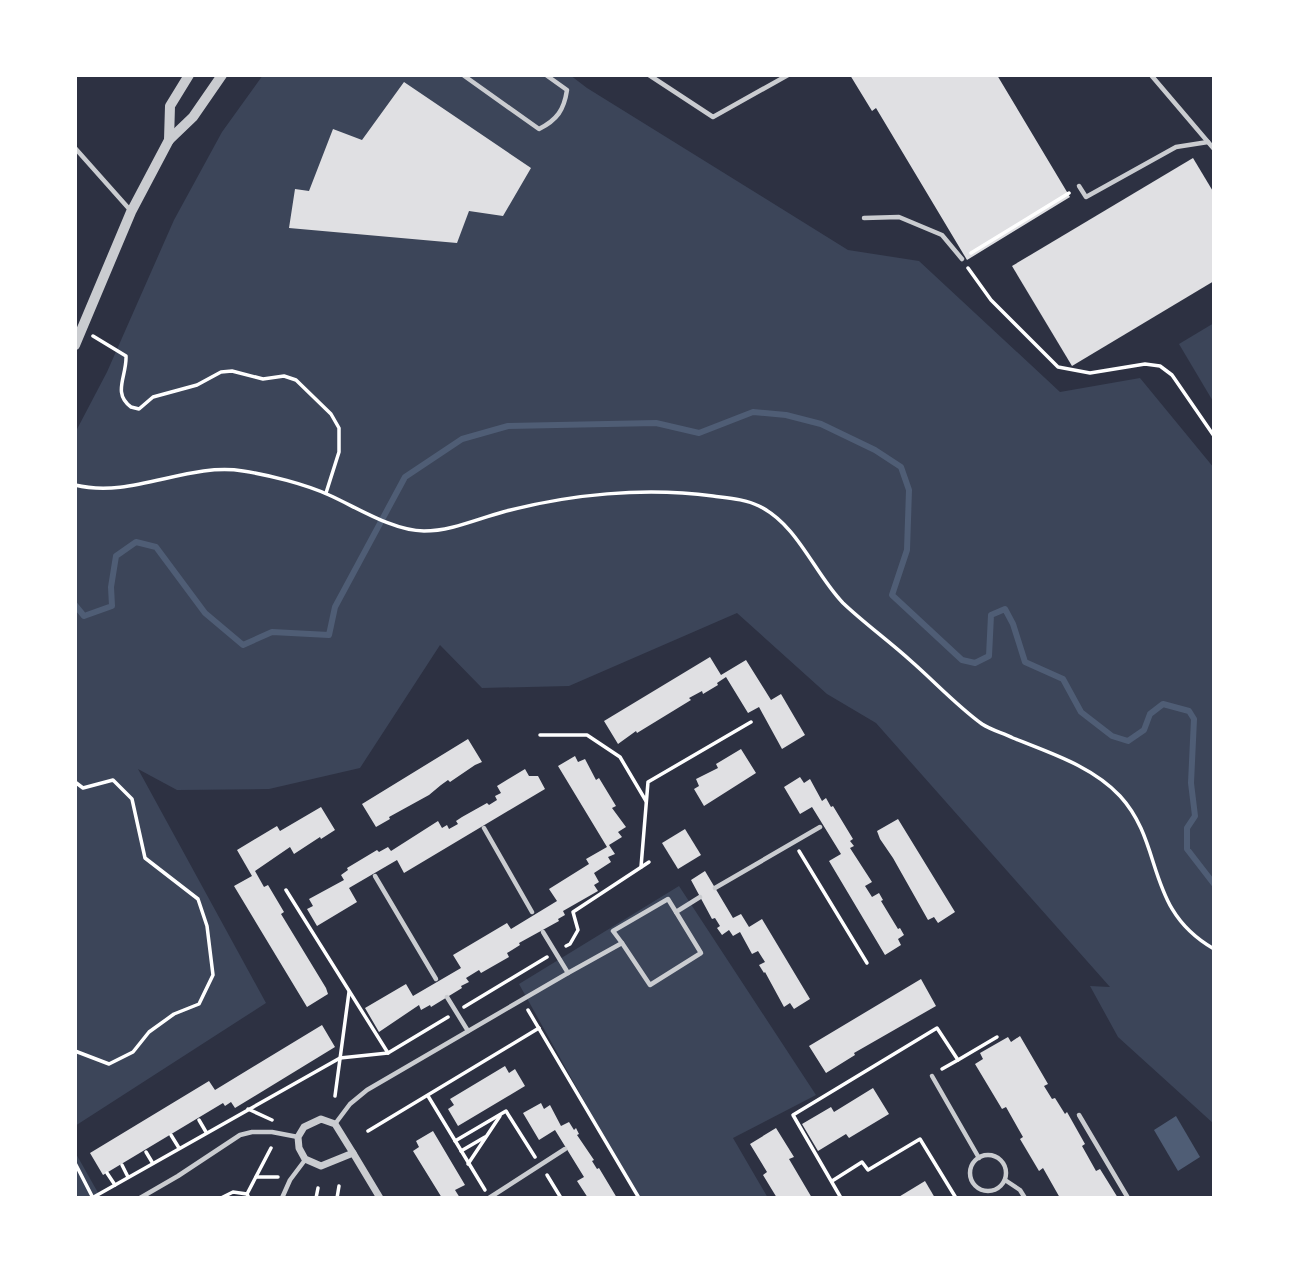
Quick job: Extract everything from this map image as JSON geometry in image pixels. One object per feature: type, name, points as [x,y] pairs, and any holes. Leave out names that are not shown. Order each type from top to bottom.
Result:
[{"type":"street","points":[[169,140],[170,106],[189,75]]},
{"type":"street","points":[[75,345],[131,212],[169,140],[193,117],[222,75]]},
{"type":"street","points":[[353,1153],[321,1166],[305,1159],[299,1148],[298,1137],[304,1127],[321,1119],[335,1124],[353,1153],[380,1198]]},
{"type":"lane","points":[[463,75],[539,129],[554,122],[565,105],[566,90],[546,75]]},
{"type":"lane","points":[[649,75],[713,117],[788,75]]},
{"type":"lane","points":[[1151,75],[1214,149]]},
{"type":"lane","points":[[1079,186],[1086,197],[1176,147],[1208,142]]},
{"type":"lane","points":[[75,148],[131,212]]},
{"type":"lane","points":[[864,218],[899,217],[942,235],[962,259]]},
{"type":"lane","points":[[716,888],[820,827]]},
{"type":"lane","points":[[484,828],[532,912]]},
{"type":"lane","points":[[375,876],[436,979]]},
{"type":"lane","points":[[676,912],[700,897]]},
{"type":"lane","points":[[668,899],[676,912],[701,953],[650,985],[613,931],[668,899]]},
{"type":"lane","points":[[543,932],[568,973]]},
{"type":"lane","points":[[335,1124],[350,1104],[367,1090],[622,943]]},
{"type":"lane","points":[[447,997],[468,1031]]},
{"type":"lane","points":[[932,1076],[979,1158]]},
{"type":"lane","points":[[1079,1115],[1128,1198]]},
{"type":"lane","points":[[141,1198],[240,1135],[272,1132],[298,1137]]},
{"type":"lane","points":[[489,1198],[565,1149]]},
{"type":"lane","points":[[990,1155],[1000,1159],[1006,1169],[1005,1180],[997,1189],[979,1189],[971,1179],[974,1161],[979,1158],[990,1155]]},
{"type":"lane","points":[[282,1198],[290,1180],[305,1159]]},
{"type":"lane","points":[[1005,1180],[1020,1190],[1025,1198]]},
{"type":"path","points":[[1079,186],[962,259],[991,300],[1058,367],[1090,373],[1145,364],[1160,366],[1172,375],[1214,436]]},
{"type":"path","points":[[82,330],[126,356],[120,386],[121,395],[131,407],[139,409],[153,397],[197,385],[221,372],[232,371],[263,379],[285,376],[296,380],[331,414],[339,428],[339,452],[326,494]]},
{"type":"path","points":[[75,485],[86,488],[125,488],[227,469],[260,474],[326,494],[390,523],[420,531],[439,530],[504,512],[599,495],[663,492],[699,494],[757,504],[774,515],[794,537],[818,573],[844,603],[984,725],[1076,764],[1109,784],[1134,816],[1162,890],[1176,917],[1190,933],[1214,949]]},
{"type":"path","points":[[641,868],[648,782],[751,722]]},
{"type":"path","points":[[540,735],[587,735],[620,757],[646,802]]},
{"type":"path","points":[[75,792],[113,780],[132,799],[145,858],[198,900],[207,926],[213,975],[199,1004],[174,1014],[149,1032],[132,1052],[109,1064],[75,1051]]},
{"type":"path","points":[[75,782],[83,788]]},
{"type":"path","points":[[794,842],[867,963]]},
{"type":"path","points":[[75,1163],[92,1198],[341,1058],[388,1054],[570,944],[578,930],[573,912],[649,862]]},
{"type":"path","points":[[286,890],[388,1054]]},
{"type":"path","points":[[335,1096],[349,990]]},
{"type":"path","points":[[522,999],[639,1198]]},
{"type":"path","points":[[368,1131],[539,1028]]},
{"type":"path","points":[[841,1198],[793,1115],[937,1028],[958,1060]]},
{"type":"path","points":[[932,1076],[996,1037]]},
{"type":"path","points":[[428,1096],[489,1198]]},
{"type":"path","points":[[248,1109],[277,1122]]},
{"type":"path","points":[[455,1141],[506,1111],[561,1198]]},
{"type":"path","points":[[468,1164],[502,1114]]},
{"type":"path","points":[[199,1120],[206,1132]]},
{"type":"path","points":[[171,1135],[179,1148]]},
{"type":"path","points":[[461,1151],[487,1136]]},
{"type":"path","points":[[832,1181],[862,1162],[867,1170],[920,1139],[956,1198]]},
{"type":"path","points":[[221,1198],[233,1192],[248,1196],[271,1148]]},
{"type":"path","points":[[146,1152],[152,1163]]},
{"type":"path","points":[[122,1166],[128,1177]]},
{"type":"path","points":[[107,1173],[115,1185]]},
{"type":"path","points":[[256,1177],[285,1177]]},
{"type":"path","points":[[337,1198],[340,1186]]},
{"type":"path","points":[[316,1198],[318,1188]]},
{"type":"shaded area","points":[[263,75],[570,75],[848,250],[919,261],[1060,392],[1140,378],[1214,468],[1214,1124],[1118,1037],[1090,986],[1110,987],[876,723],[827,694],[737,613],[569,686],[482,688],[440,645],[360,768],[269,789],[177,790],[138,769],[266,1003],[75,1126],[75,433],[107,372],[174,220],[222,132]]},
{"type":"shaded area","points":[[1214,323],[1214,403],[1179,344]]},
{"type":"shaded area","points":[[679,886],[816,1095],[733,1138],[768,1198],[638,1198],[519,984]]},
{"type":"shaded area","points":[[1176,1116],[1200,1157],[1178,1171],[1154,1130]]},
{"type":"shaded area","points":[[75,1152],[101,1198],[75,1198]]},
{"type":"building","points":[[850,75],[997,75],[1070,197],[967,260],[876,108],[872,111]]},
{"type":"building","points":[[404,82],[531,168],[503,216],[469,211],[457,243],[289,228],[295,189],[309,191],[333,129],[362,140]]},
{"type":"building","points":[[1193,158],[1214,193],[1214,281],[1072,366],[1012,266]]},
{"type":"building","points":[[710,657],[721,675],[746,660],[771,700],[781,694],[805,735],[782,749],[759,707],[748,713],[726,677],[717,683],[718,685],[689,698],[691,700],[618,744],[604,721]]},
{"type":"building","points":[[468,739],[482,762],[450,782],[448,780],[429,795],[376,827],[362,804]]},
{"type":"building","points":[[741,749],[756,773],[704,806],[694,789],[699,786],[696,779],[718,768],[716,764]]},
{"type":"building","points":[[575,756],[578,762],[585,759],[596,780],[599,778],[616,806],[612,808],[626,827],[618,832],[622,837],[609,845],[615,854],[608,857],[611,862],[594,873],[599,882],[594,885],[598,891],[563,911],[565,915],[558,919],[559,921],[519,943],[520,945],[507,953],[509,957],[466,978],[469,982],[461,986],[462,988],[431,1007],[430,1005],[421,1010],[419,1005],[379,1032],[365,1008],[406,984],[413,996],[461,968],[453,955],[507,923],[511,929],[557,901],[549,889],[589,864],[586,859],[607,847],[558,766]]},
{"type":"building","points":[[525,769],[529,776],[538,776],[545,789],[404,873],[397,860],[349,888],[357,902],[317,926],[307,909],[313,906],[309,899],[344,880],[341,875],[347,868],[377,850],[379,852],[388,847],[391,851],[438,821],[442,828],[447,825],[449,829],[458,824],[456,821],[462,817],[497,800],[495,796],[501,793],[497,786]]},
{"type":"building","points":[[800,777],[804,783],[810,779],[822,801],[826,798],[831,807],[833,806],[853,839],[850,841],[854,846],[850,848],[872,882],[865,886],[872,897],[879,893],[883,900],[881,901],[904,935],[898,939],[901,945],[885,955],[829,861],[841,854],[812,807],[800,814],[784,787]]},
{"type":"building","points":[[321,807],[335,830],[294,854],[290,847],[255,871],[264,887],[268,885],[284,912],[281,914],[326,988],[328,994],[307,1007],[234,886],[252,876],[237,850],[277,826],[280,831]]},
{"type":"building","points":[[898,819],[955,912],[938,923],[934,917],[928,920],[880,839],[877,831]]},
{"type":"building","points":[[685,829],[701,855],[678,869],[662,843]]},
{"type":"building","points":[[705,871],[733,918],[741,914],[749,927],[762,919],[810,999],[794,1009],[790,1003],[784,1007],[759,965],[765,962],[758,951],[752,954],[740,932],[733,936],[729,930],[722,935],[717,928],[720,926],[715,918],[712,919],[691,880]]},
{"type":"building","points":[[921,979],[936,1006],[854,1053],[855,1055],[826,1073],[809,1046]]},
{"type":"building","points":[[322,1025],[335,1047],[235,1108],[231,1102],[225,1106],[223,1103],[103,1175],[90,1153],[209,1081],[215,1090]]},
{"type":"building","points":[[1020,1036],[1048,1084],[1044,1086],[1065,1114],[1067,1112],[1096,1171],[1100,1169],[1118,1198],[1060,1198],[1043,1168],[1039,1171],[1020,1139],[1023,1137],[1006,1107],[1002,1109],[975,1064],[983,1059],[980,1053],[1008,1037],[1011,1042]]},
{"type":"building","points":[[505,1066],[509,1073],[515,1069],[525,1086],[458,1126],[448,1109],[454,1105],[450,1099]]},
{"type":"building","points":[[873,1088],[889,1114],[849,1138],[846,1134],[818,1151],[802,1124],[831,1107],[834,1112]]},
{"type":"building","points":[[541,1103],[544,1109],[550,1105],[561,1126],[569,1122],[574,1130],[576,1128],[579,1134],[577,1135],[594,1160],[592,1161],[617,1198],[588,1198],[577,1181],[584,1177],[555,1130],[539,1140],[523,1113]]},
{"type":"building","points":[[776,1128],[794,1157],[789,1159],[812,1198],[777,1198],[763,1175],[767,1172],[750,1144]]},
{"type":"building","points":[[433,1131],[465,1185],[455,1190],[460,1198],[442,1198],[413,1151],[419,1147],[416,1141]]},
{"type":"building","points":[[925,1181],[935,1198],[897,1198]]},
{"type":"waterway","points":[[75,605],[84,616],[112,606],[111,587],[116,556],[136,542],[156,547],[205,613],[243,645],[272,632],[329,635],[335,607],[405,477],[462,439],[508,426],[656,423],[699,433],[753,412],[786,415],[821,424],[875,450],[901,467],[909,490],[907,550],[892,595],[962,660],[975,663],[989,656],[991,615],[1005,609],[1013,624],[1025,662],[1063,679],[1081,712],[1112,736],[1128,741],[1144,730],[1150,714],[1163,704],[1189,711],[1194,719],[1191,783],[1195,816],[1187,828],[1187,849],[1214,884]]}]
